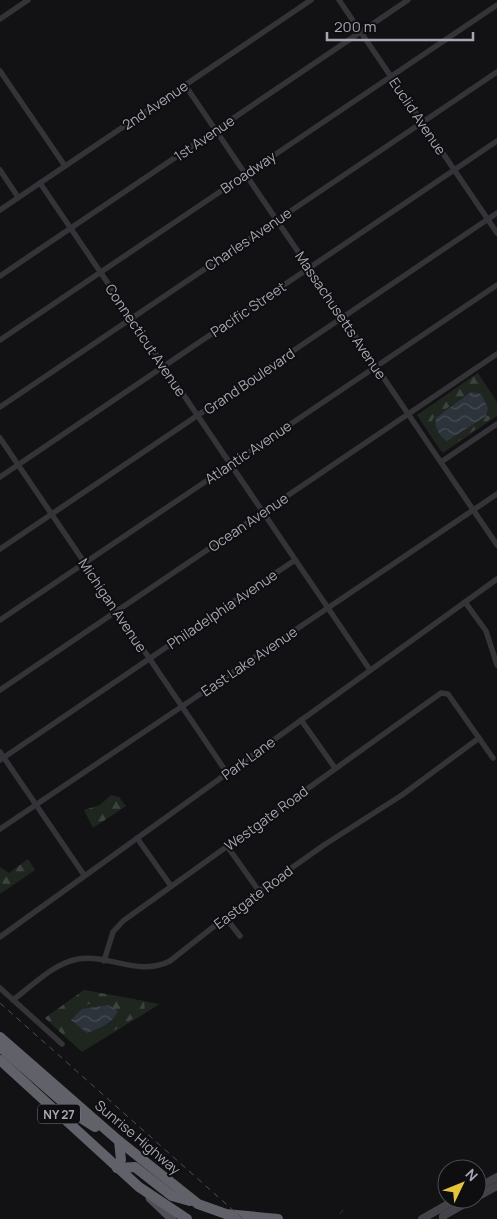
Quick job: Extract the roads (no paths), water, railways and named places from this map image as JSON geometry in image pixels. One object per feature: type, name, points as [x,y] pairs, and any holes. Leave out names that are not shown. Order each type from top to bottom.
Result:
[{"type":"highway","name":"Sunrise Highway","points":[[0,1037],[115,1138],[203,1205],[226,1214],[278,1219]]},
{"type":"highway","points":[[0,1047],[81,1118],[115,1138],[121,1160],[117,1168]]},
{"type":"highway","name":"NY 27","points":[[0,1060],[139,1187],[187,1219]]},
{"type":"highway","points":[[10,1069],[27,1078],[46,1077]]},
{"type":"highway","points":[[117,1168],[125,1166],[135,1167],[172,1196],[203,1205]]},
{"type":"main road","points":[[139,1187],[172,1219]]},
{"type":"main road","points":[[203,1205],[220,1219]]},
{"type":"street","points":[[0,19],[21,2],[28,0]]},
{"type":"street","name":"2nd Avenue","points":[[0,210],[311,0]]},
{"type":"street","name":"Euclid Avenue","points":[[339,0],[497,233]]},
{"type":"street","name":"1st Avenue","points":[[0,276],[408,0]]},
{"type":"street","name":"Broadway","points":[[0,340],[497,5]]},
{"type":"street","points":[[0,71],[64,166]]},
{"type":"street","name":"Charles Avenue","points":[[0,407],[497,72]]},
{"type":"street","name":"Massachusetts Avenue","points":[[185,85],[497,545]]},
{"type":"street","name":"Pacific Street","points":[[0,477],[497,141]]},
{"type":"street","points":[[0,170],[18,198]]},
{"type":"street","name":"Connecticut Avenue","points":[[40,183],[370,670]]},
{"type":"street","name":"Grand Boulevard","points":[[0,549],[497,213]]},
{"type":"street","name":"Atlantic Avenue","points":[[0,620],[497,285]]},
{"type":"street","name":"Ocean Avenue","points":[[0,690],[497,354]]},
{"type":"street","points":[[441,462],[497,424]]},
{"type":"street","name":"Michigan Avenue","points":[[0,438],[227,773]]},
{"type":"street","name":"East Lake Avenue","points":[[0,829],[497,494]]},
{"type":"street","name":"Philadelphia Avenue","points":[[1,756],[295,560]]},
{"type":"street","name":"Park Lane","points":[[0,937],[497,579]]},
{"type":"street","points":[[465,602],[486,631],[496,654],[497,665]]},
{"type":"street","name":"Westgate Road","points":[[104,961],[110,939],[116,927],[441,693],[448,694],[479,738]]},
{"type":"street","points":[[301,720],[335,768]]},
{"type":"street","points":[[479,738],[493,758]]},
{"type":"street","name":"Eastgate Road","points":[[13,1000],[69,961],[86,958],[141,968],[163,964],[259,891],[324,845],[402,795],[479,738]]},
{"type":"street","points":[[1,756],[84,875]]},
{"type":"street","points":[[137,838],[171,886]]},
{"type":"street","points":[[227,846],[259,891]]},
{"type":"street","points":[[225,917],[240,936]]},
{"type":"street","points":[[0,988],[62,1044]]},
{"type":"street","points":[[422,1219],[440,1209]]},
{"type":"street","points":[[443,1219],[443,1216],[455,1209]]},
{"type":"water","points":[[471,392],[481,394],[488,408],[486,416],[447,441],[438,431],[436,418]]},
{"type":"water","points":[[108,1005],[118,1011],[113,1019],[87,1033],[71,1020],[82,1009]]},
{"type":"waterway","points":[[340,1214],[343,1210]]},
{"type":"railway","points":[[0,1003],[243,1219]]}]
